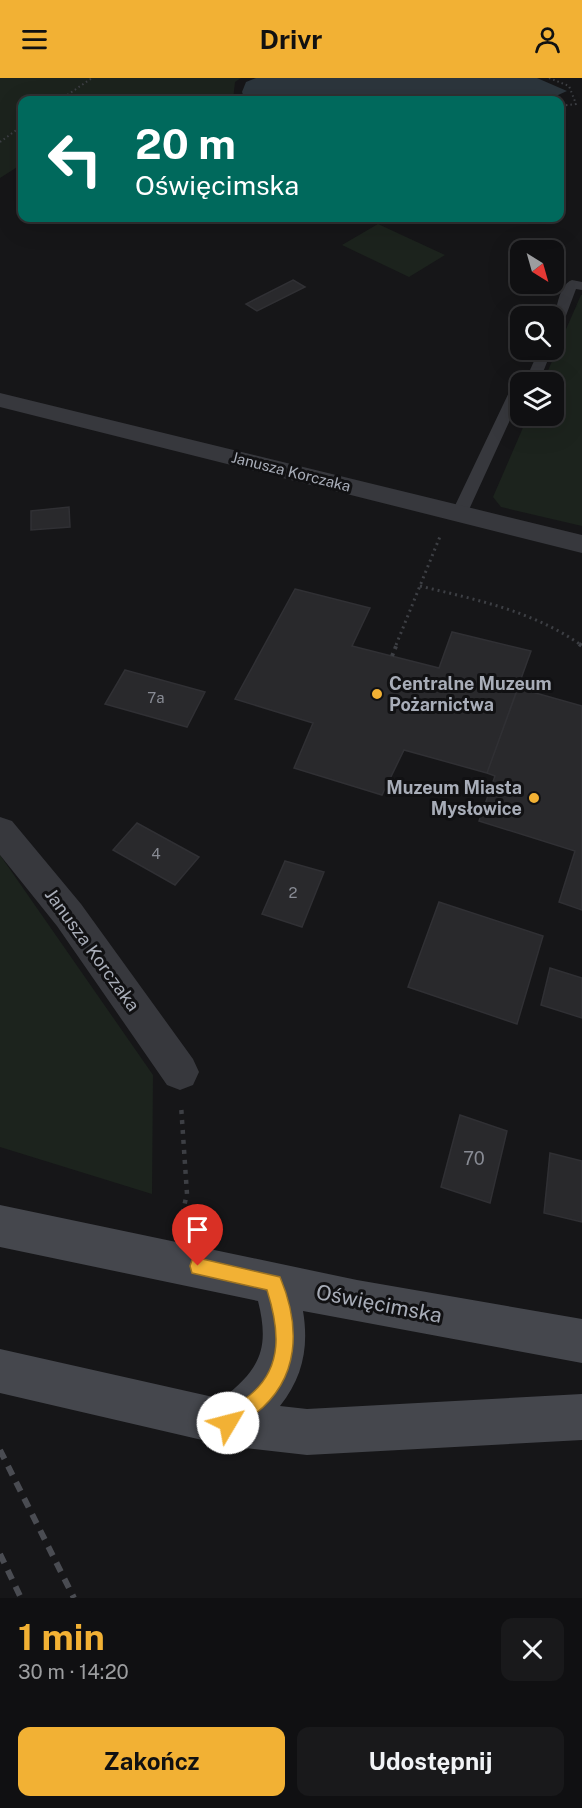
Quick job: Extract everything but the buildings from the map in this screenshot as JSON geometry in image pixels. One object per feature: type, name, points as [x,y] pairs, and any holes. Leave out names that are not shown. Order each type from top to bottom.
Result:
[{"type":"main road","name":"Oświęcimska","points":[[0,1226],[357,1301],[582,1341]]},
{"type":"main road","points":[[228,1423],[259,1399],[274,1382],[284,1361],[286,1338],[284,1316],[274,1283]]},
{"type":"main road","points":[[0,1371],[228,1423],[307,1432],[582,1417]]},
{"type":"street","name":"Janusza Korczaka","points":[[0,400],[582,544]]},
{"type":"street","name":"Janusza Korczaka","points":[[0,831],[69,915],[180,1072]]},
{"type":"lane","points":[[563,306],[572,284],[582,286]]},
{"type":"lane","points":[[454,513],[510,406]]},
{"type":"path","points":[[66,96],[92,78]]},
{"type":"path","points":[[549,78],[569,86],[576,104],[564,106]]},
{"type":"path","points":[[0,142],[18,129]]},
{"type":"path","points":[[392,656],[420,586],[454,513]]},
{"type":"path","points":[[420,586],[517,610],[565,632],[582,646]]},
{"type":"path","points":[[180,1223],[187,1194],[181,1111]]},
{"type":"shaded area","points":[[0,78],[241,78],[235,82],[233,96],[18,96],[18,167],[0,178]]},
{"type":"shaded area","points":[[256,78],[537,78],[567,91],[556,96],[244,96],[242,92],[246,82]]},
{"type":"shaded area","points":[[378,224],[445,255],[409,277],[342,245]]},
{"type":"shaded area","points":[[582,295],[582,526],[501,507],[493,497],[524,426],[564,426],[564,372],[547,372],[553,360],[564,360],[564,334]]},
{"type":"shaded area","points":[[0,855],[153,1075],[152,1194],[0,1147]]},
{"type":"railway","points":[[0,1450],[74,1598]]},
{"type":"railway","points":[[0,1554],[21,1598]]},
{"type":"place","name":"Centralne Muzeum Pożarnictwa","points":[[377,694]]},
{"type":"place","name":"Muzeum Miasta Mysłowice","points":[[534,798]]},
{"type":"route","points":[[198,1266],[274,1283],[284,1316],[286,1338],[284,1361],[274,1382],[259,1399],[228,1423]]}]
